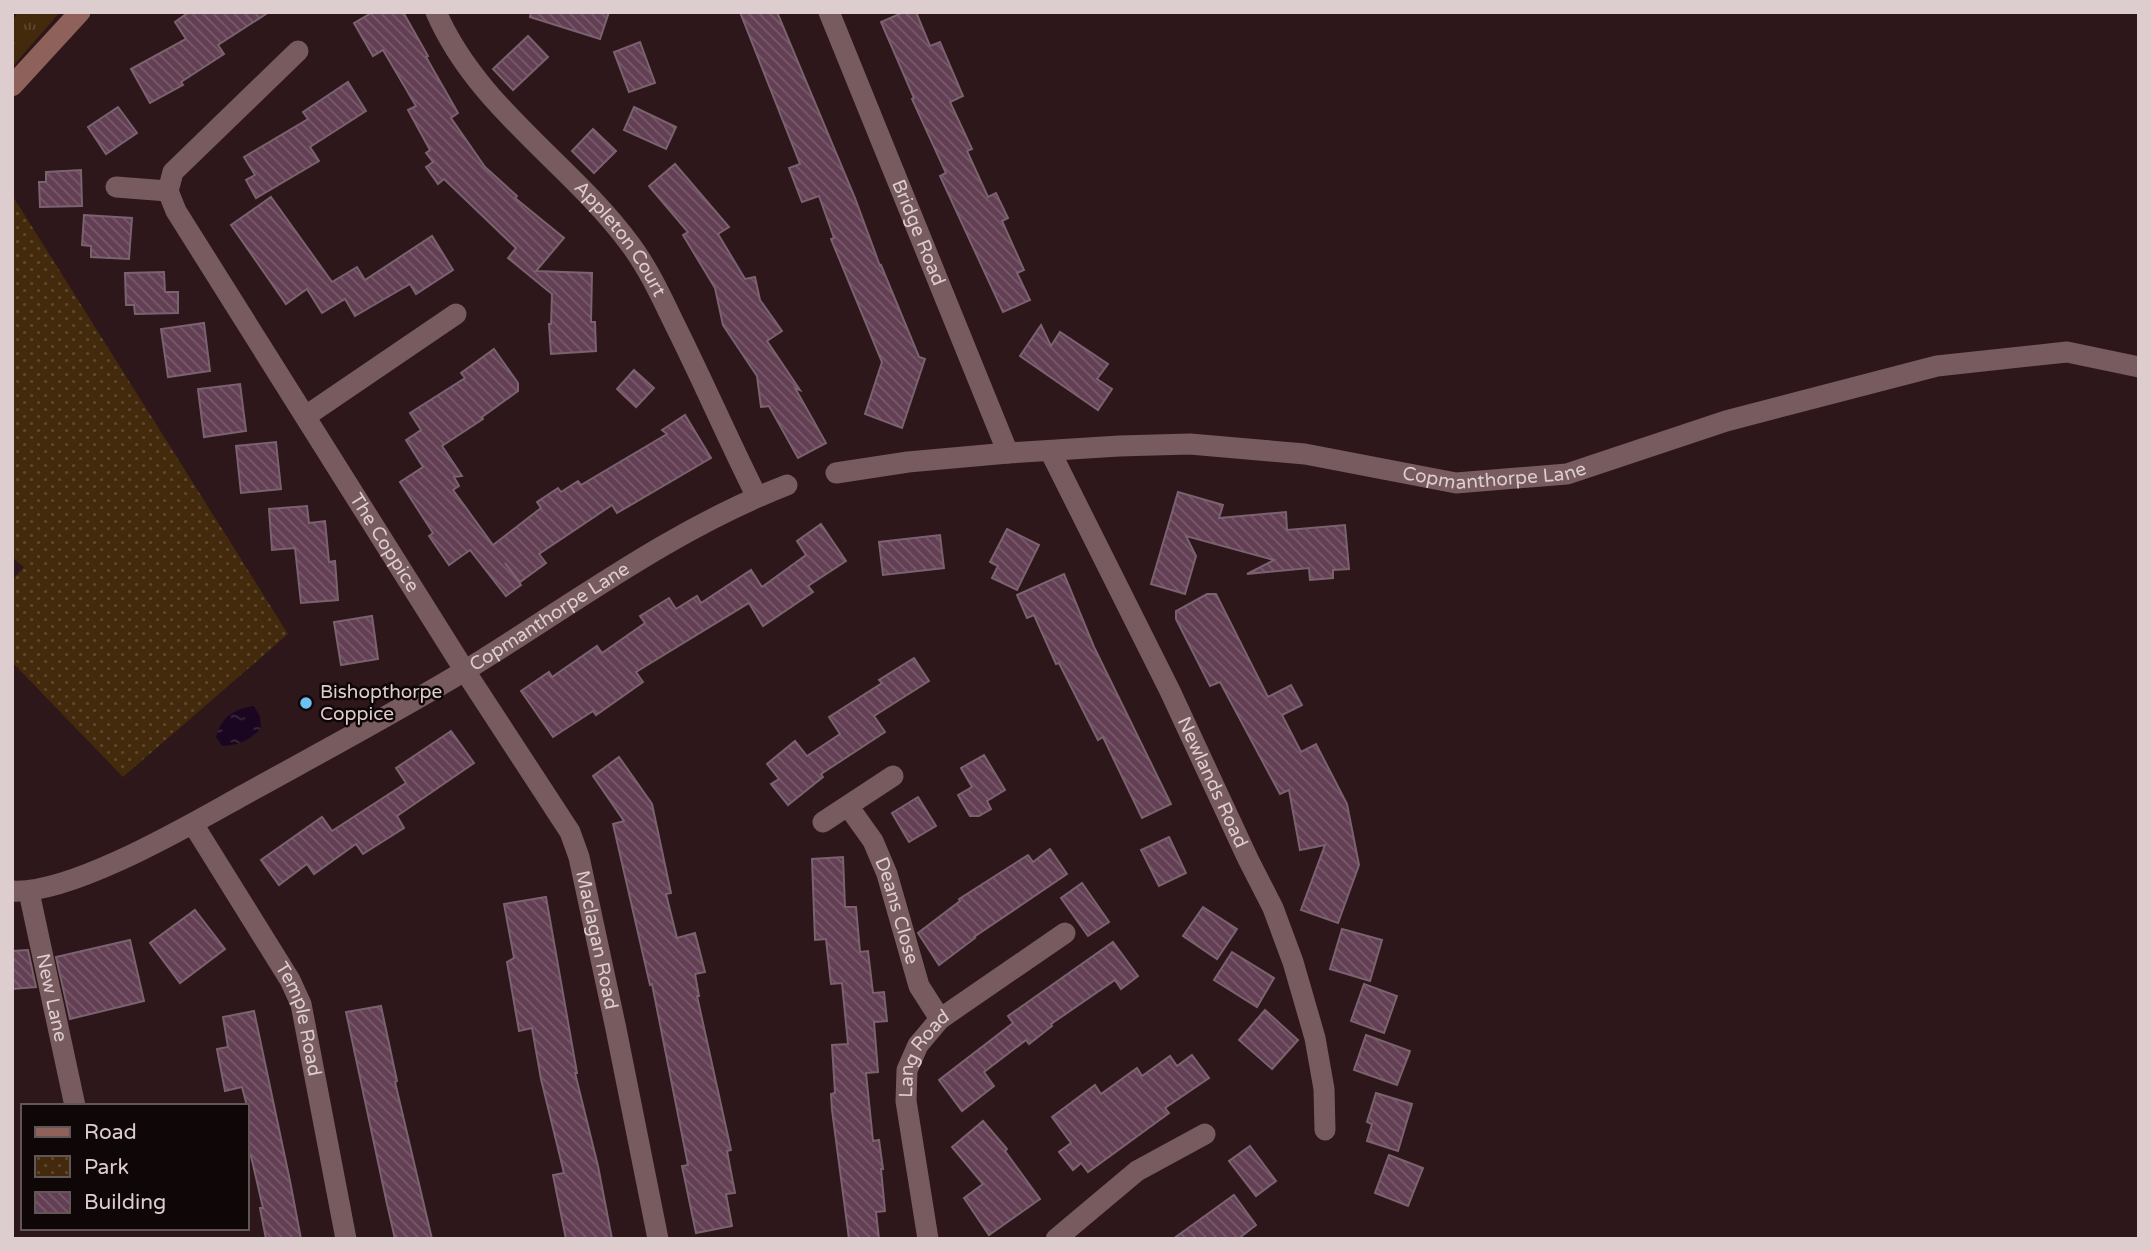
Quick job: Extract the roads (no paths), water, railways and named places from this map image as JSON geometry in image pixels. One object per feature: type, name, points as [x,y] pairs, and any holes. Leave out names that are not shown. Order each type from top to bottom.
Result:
[{"type":"street","points":[[12,86],[80,12]]},
{"type":"street","name":"Appleton Court","points":[[436,12],[447,38],[468,71],[498,105],[602,209],[631,245],[650,275],[707,389],[757,497]]},
{"type":"street","name":"Bridge Road","points":[[829,12],[1008,453]]},
{"type":"street","points":[[117,187],[168,191],[173,172],[298,51]]},
{"type":"street","name":"The Coppice","points":[[168,191],[176,211],[465,670]]},
{"type":"street","points":[[306,416],[456,314]]},
{"type":"street","name":"Copmanthorpe Lane","points":[[836,473],[908,462],[1008,453],[1190,444],[1306,454],[1456,483],[1470,482],[1566,474],[1726,421],[1937,366],[2067,352],[2139,367]]},
{"type":"street","name":"Newlands Road","points":[[1050,451],[1170,691],[1273,908],[1293,962],[1315,1038],[1324,1089],[1325,1129]]},
{"type":"street","name":"Copmanthorpe Lane","points":[[21,891],[90,873],[193,824],[465,670],[684,532],[788,485]]},
{"type":"street","name":"Maclagan Road","points":[[465,670],[570,832],[579,857],[658,1239]]},
{"type":"street","points":[[823,822],[892,776]]},
{"type":"street","name":"Deans Close","points":[[848,806],[873,841],[887,874],[919,986],[940,1019]]},
{"type":"street","name":"Temple Road","points":[[193,824],[290,980],[301,1004],[346,1239]]},
{"type":"street","name":"New Lane","points":[[21,891],[74,1104]]},
{"type":"street","name":"Lang Road","points":[[928,1239],[906,1101],[908,1070],[918,1045],[940,1019],[1065,933]]},
{"type":"street","points":[[1056,1239],[1137,1171],[1205,1134]]},
{"type":"water","points":[[254,706],[260,717],[261,728],[244,742],[222,746],[216,737],[225,719],[240,709]]},
{"type":"place","name":"Bishopthorpe Coppice","points":[[306,703]]}]
